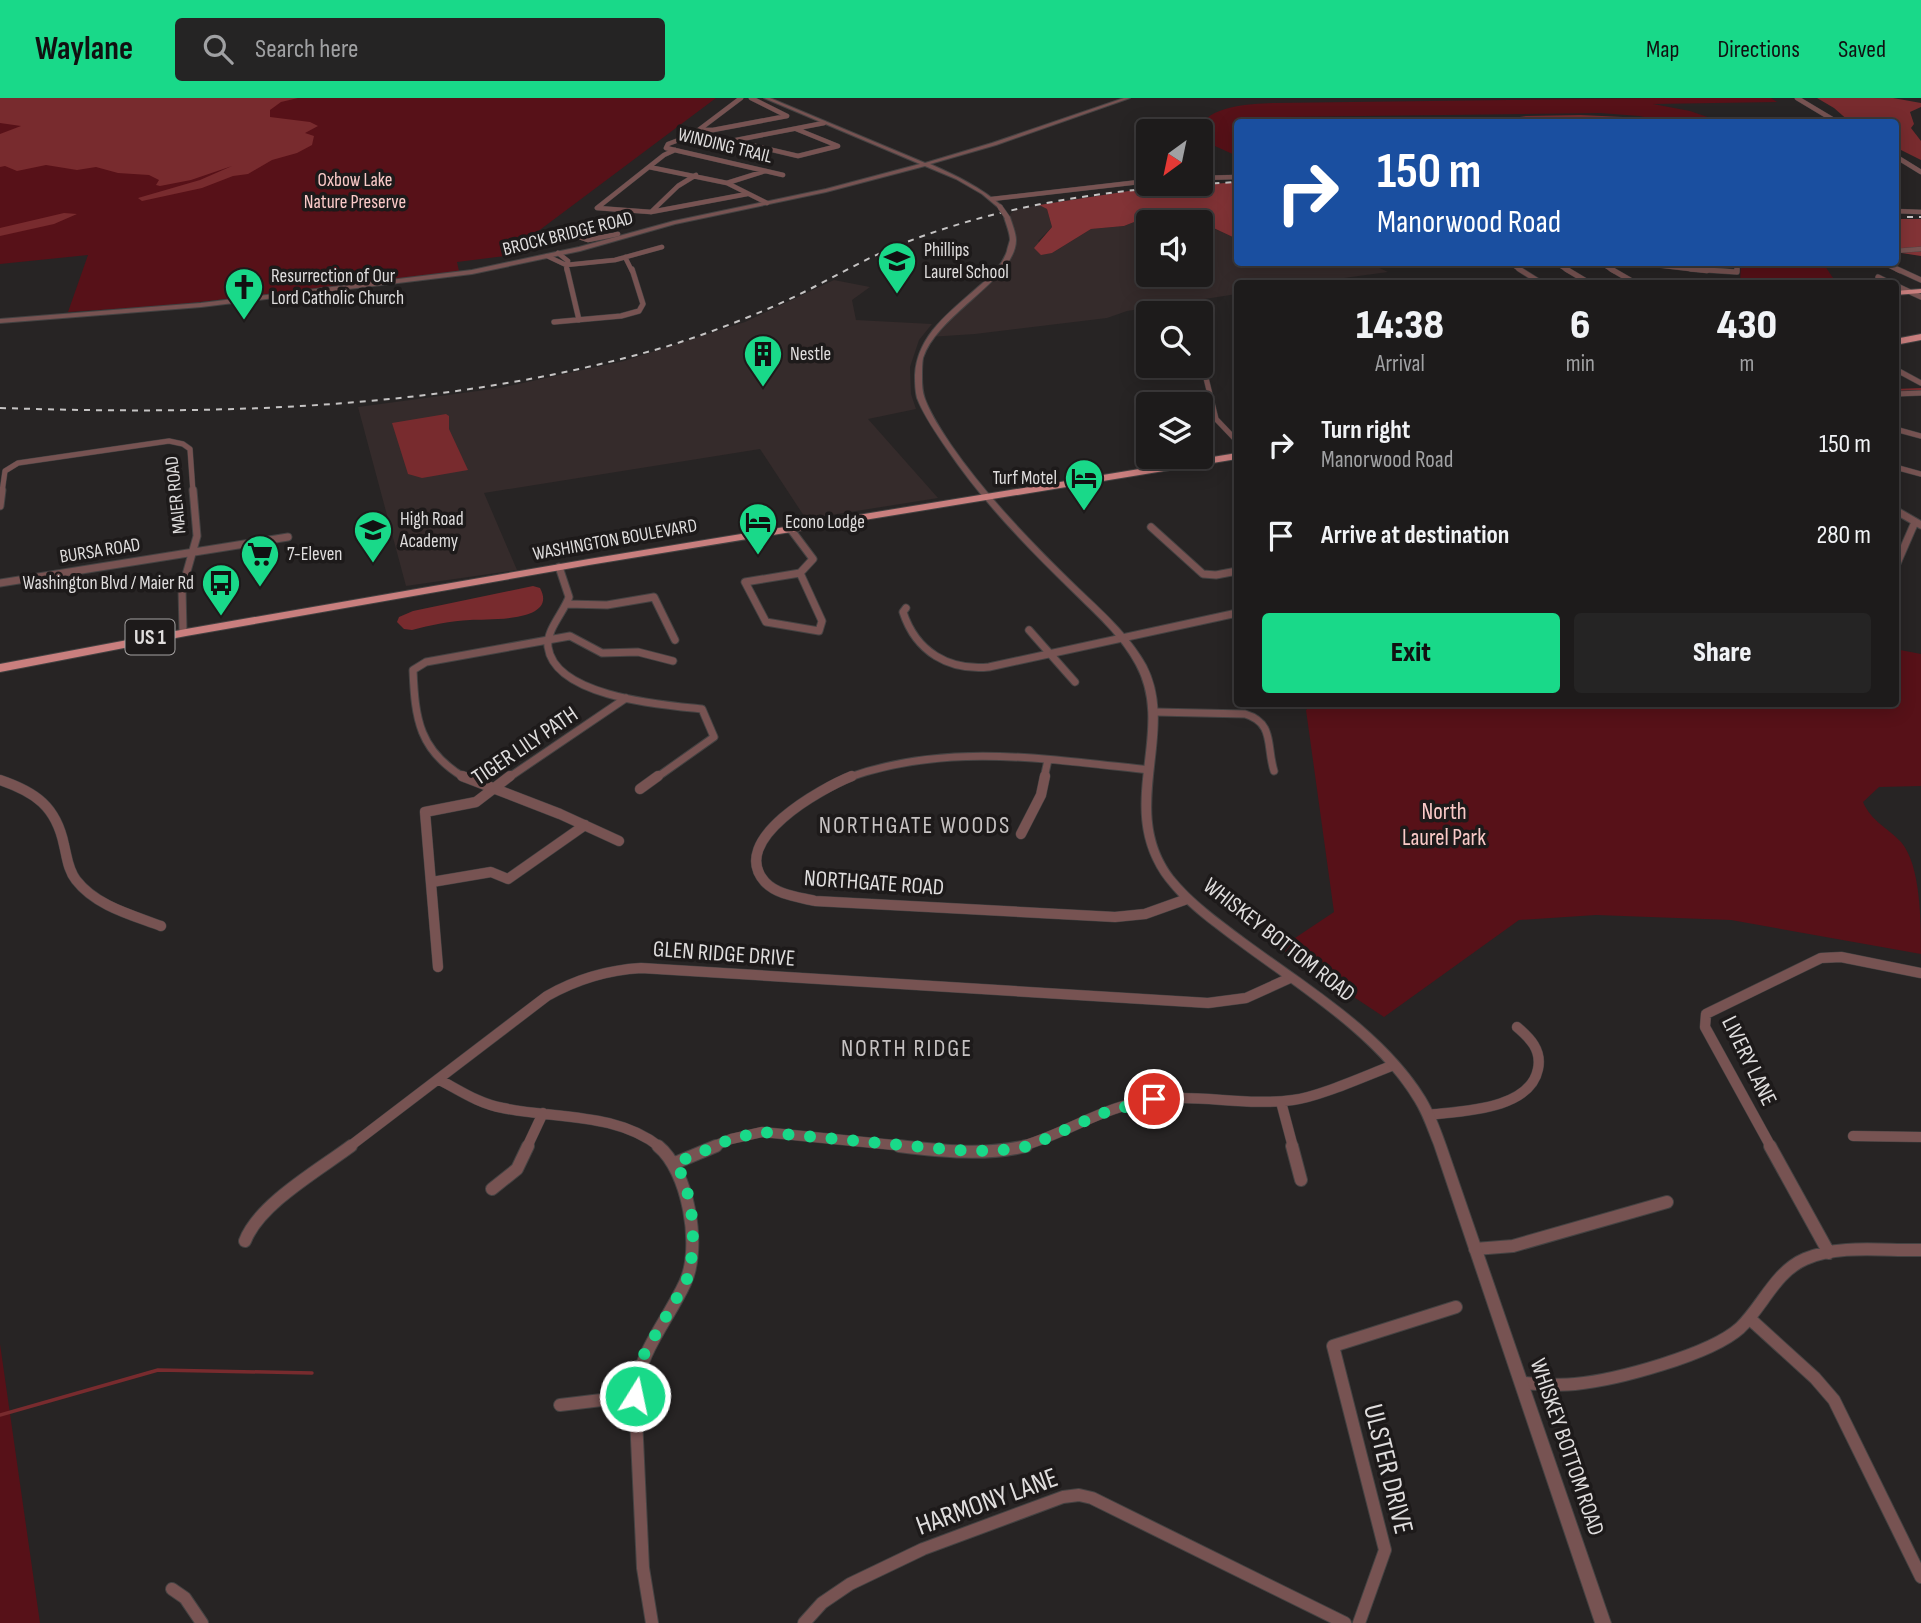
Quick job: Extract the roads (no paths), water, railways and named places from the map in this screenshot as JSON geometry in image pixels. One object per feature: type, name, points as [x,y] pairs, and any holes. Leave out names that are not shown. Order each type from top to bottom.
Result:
[{"type":"main road","points":[[1899,293],[1921,290]]},
{"type":"main road","points":[[1899,341],[1921,337]]},
{"type":"main road","name":"WASHINGTON BOULEVARD","points":[[0,668],[183,631],[789,527],[1234,456]]},
{"type":"street","name":"WINDING TRAIL","points":[[741,98],[699,130],[665,146],[783,175]]},
{"type":"street","points":[[699,130],[713,130],[787,116],[751,98]]},
{"type":"street","name":"WHISKEY BOTTOM ROAD","points":[[766,98],[968,183],[992,199],[1007,217],[1013,234],[1007,261],[994,277],[936,327],[920,354],[916,374],[925,409],[958,461],[985,495],[1123,637],[1148,677],[1155,712],[1146,827],[1160,865],[1187,899],[1349,1024],[1394,1065],[1420,1098],[1429,1115],[1603,1623]]},
{"type":"street","name":"BROCK BRIDGE ROAD","points":[[0,321],[169,309],[472,272],[926,164],[994,144],[1128,98]]},
{"type":"street","points":[[1797,98],[1833,119]]},
{"type":"street","points":[[683,139],[710,144],[824,124]]},
{"type":"street","points":[[734,141],[798,156],[838,146],[796,129]]},
{"type":"street","points":[[675,150],[597,208],[651,212],[747,194]]},
{"type":"street","points":[[1899,158],[1921,172]]},
{"type":"street","points":[[649,167],[727,183],[767,203]]},
{"type":"street","points":[[727,183],[765,171]]},
{"type":"street","points":[[651,212],[678,186],[696,176]]},
{"type":"street","points":[[1213,178],[1234,177]]},
{"type":"street","points":[[992,199],[1136,182]]},
{"type":"street","points":[[1899,211],[1921,212]]},
{"type":"street","points":[[561,231],[601,243]]},
{"type":"street","points":[[593,240],[618,234]]},
{"type":"street","points":[[547,256],[566,265],[625,257],[662,247]]},
{"type":"street","points":[[1899,251],[1921,249]]},
{"type":"street","points":[[558,253],[568,261],[566,265],[579,320]]},
{"type":"street","points":[[554,322],[628,315],[642,307],[629,261],[625,257]]},
{"type":"street","points":[[1515,266],[1537,280]]},
{"type":"street","points":[[1562,266],[1584,280]]},
{"type":"street","points":[[1607,266],[1630,280]]},
{"type":"street","points":[[1666,266],[1730,273],[1737,272],[1737,266]]},
{"type":"street","points":[[1889,266],[1921,281]]},
{"type":"street","points":[[1878,276],[1886,280]]},
{"type":"street","points":[[1899,286],[1921,297]]},
{"type":"street","points":[[1899,371],[1921,383]]},
{"type":"street","points":[[1206,378],[1216,419],[1234,438]]},
{"type":"street","points":[[1899,394],[1921,393]]},
{"type":"street","points":[[1899,430],[1921,436]]},
{"type":"street","name":"MAIER ROAD","points":[[0,506],[4,474],[13,465],[33,459],[155,442],[174,441],[185,444],[190,449],[197,536],[181,589],[183,631]]},
{"type":"street","points":[[1899,468],[1921,474]]},
{"type":"street","points":[[1899,512],[1918,524],[1899,560]]},
{"type":"street","points":[[789,527],[813,559],[800,573],[745,582],[766,622],[819,631],[822,621],[800,573]]},
{"type":"street","points":[[1151,527],[1203,574],[1234,572]]},
{"type":"street","name":"BURSA ROAD","points":[[0,583],[288,537]]},
{"type":"street","points":[[559,567],[569,591],[567,604],[548,639],[551,659],[565,674],[586,685],[626,698],[702,709],[714,737],[640,789]]},
{"type":"street","points":[[567,604],[607,605],[654,597],[675,639]]},
{"type":"street","points":[[906,608],[903,612],[906,621],[930,654],[944,664],[978,669],[1234,614]]},
{"type":"street","points":[[1029,629],[1075,682]]},
{"type":"street","points":[[619,841],[541,806],[492,791],[452,771],[427,747],[418,724],[413,670],[426,662],[548,639],[574,637],[602,653],[638,652],[673,661]]},
{"type":"street","name":"TIGER LILY PATH","points":[[438,967],[425,812],[468,806],[626,698]]},
{"type":"street","points":[[1155,712],[1245,714],[1259,718],[1266,725],[1268,757],[1274,771]]},
{"type":"street","name":"NORTHGATE ROAD","points":[[1149,769],[1048,760],[954,756],[906,761],[857,775],[813,795],[788,814],[764,839],[755,855],[754,865],[759,875],[774,889],[815,901],[1115,917],[1144,914],[1187,899]]},
{"type":"street","points":[[1021,834],[1041,795],[1048,760]]},
{"type":"street","points":[[0,780],[39,797],[55,813],[68,864],[85,890],[112,906],[161,926]]},
{"type":"street","points":[[432,882],[491,872],[508,879],[585,825]]},
{"type":"street","name":"LIVERY LANE","points":[[1829,1253],[1705,1027],[1706,1014],[1821,958],[1841,957],[1921,972]]},
{"type":"street","name":"GLEN RIDGE DRIVE","points":[[245,1241],[250,1228],[269,1208],[556,990],[580,978],[620,969],[641,968],[1208,1003],[1246,998],[1290,978]]},
{"type":"street","points":[[1429,1115],[1501,1103],[1530,1089],[1537,1078],[1540,1055],[1529,1038],[1517,1027]]},
{"type":"street","points":[[676,1163],[731,1139],[761,1132],[954,1150],[996,1151],[1030,1146],[1100,1114],[1154,1099],[1193,1097],[1280,1102],[1311,1096],[1394,1065]]},
{"type":"street","points":[[438,1079],[497,1107],[597,1119],[634,1129],[665,1150],[676,1163],[688,1194],[691,1269],[642,1358],[635,1396],[643,1568],[652,1623]]},
{"type":"street","points":[[1280,1102],[1301,1180]]},
{"type":"street","points":[[492,1189],[517,1169],[543,1113]]},
{"type":"street","points":[[1853,1136],[1921,1137]]},
{"type":"street","points":[[1475,1249],[1513,1246],[1667,1202]]},
{"type":"street","points":[[1522,1383],[1554,1385],[1601,1381],[1715,1343],[1735,1332],[1791,1267],[1807,1258],[1829,1253],[1921,1250]]},
{"type":"street","name":"ULSTER DRIVE","points":[[1359,1623],[1385,1550],[1333,1346],[1456,1307]]},
{"type":"street","points":[[1749,1318],[1815,1378],[1834,1401],[1921,1577]]},
{"type":"street","points":[[560,1405],[635,1396]]},
{"type":"street","name":"HARMONY LANE","points":[[804,1623],[827,1599],[876,1571],[1063,1497],[1079,1495],[1111,1507],[1345,1623]]},
{"type":"street","points":[[172,1589],[185,1598],[202,1623]]},
{"type":"waterway","points":[[1899,390],[1921,389]]},
{"type":"waterway","points":[[0,1415],[158,1370],[312,1373]]},
{"type":"railway","points":[[0,408],[168,410],[336,404],[501,384],[583,368],[699,336],[809,290],[899,245],[981,218],[1108,193],[1234,182]]},
{"type":"railway","points":[[1899,217],[1921,217]]},
{"type":"place","name":"Phillips Laurel School","points":[[897,295]]},
{"type":"place","name":"Resurrection of Our Lord Catholic Church","points":[[244,321]]},
{"type":"place","name":"Nestle","points":[[763,388]]},
{"type":"place","name":"Turf Motel","points":[[1084,512]]},
{"type":"place","name":"Econo Lodge","points":[[758,556]]},
{"type":"place","name":"High Road Academy","points":[[373,564]]},
{"type":"place","name":"7-Eleven","points":[[260,588]]},
{"type":"place","name":"Washington Blvd / Maier Rd","points":[[221,617]]},
{"type":"district","name":"NORTHGATE WOODS","points":[[915,825]]},
{"type":"district","name":"NORTH RIDGE","points":[[907,1048]]},
{"type":"park label","name":"Oxbow Lake Nature Preserve","points":[[355,191]]},
{"type":"park label","name":"North Laurel Park","points":[[1444,825]]}]
